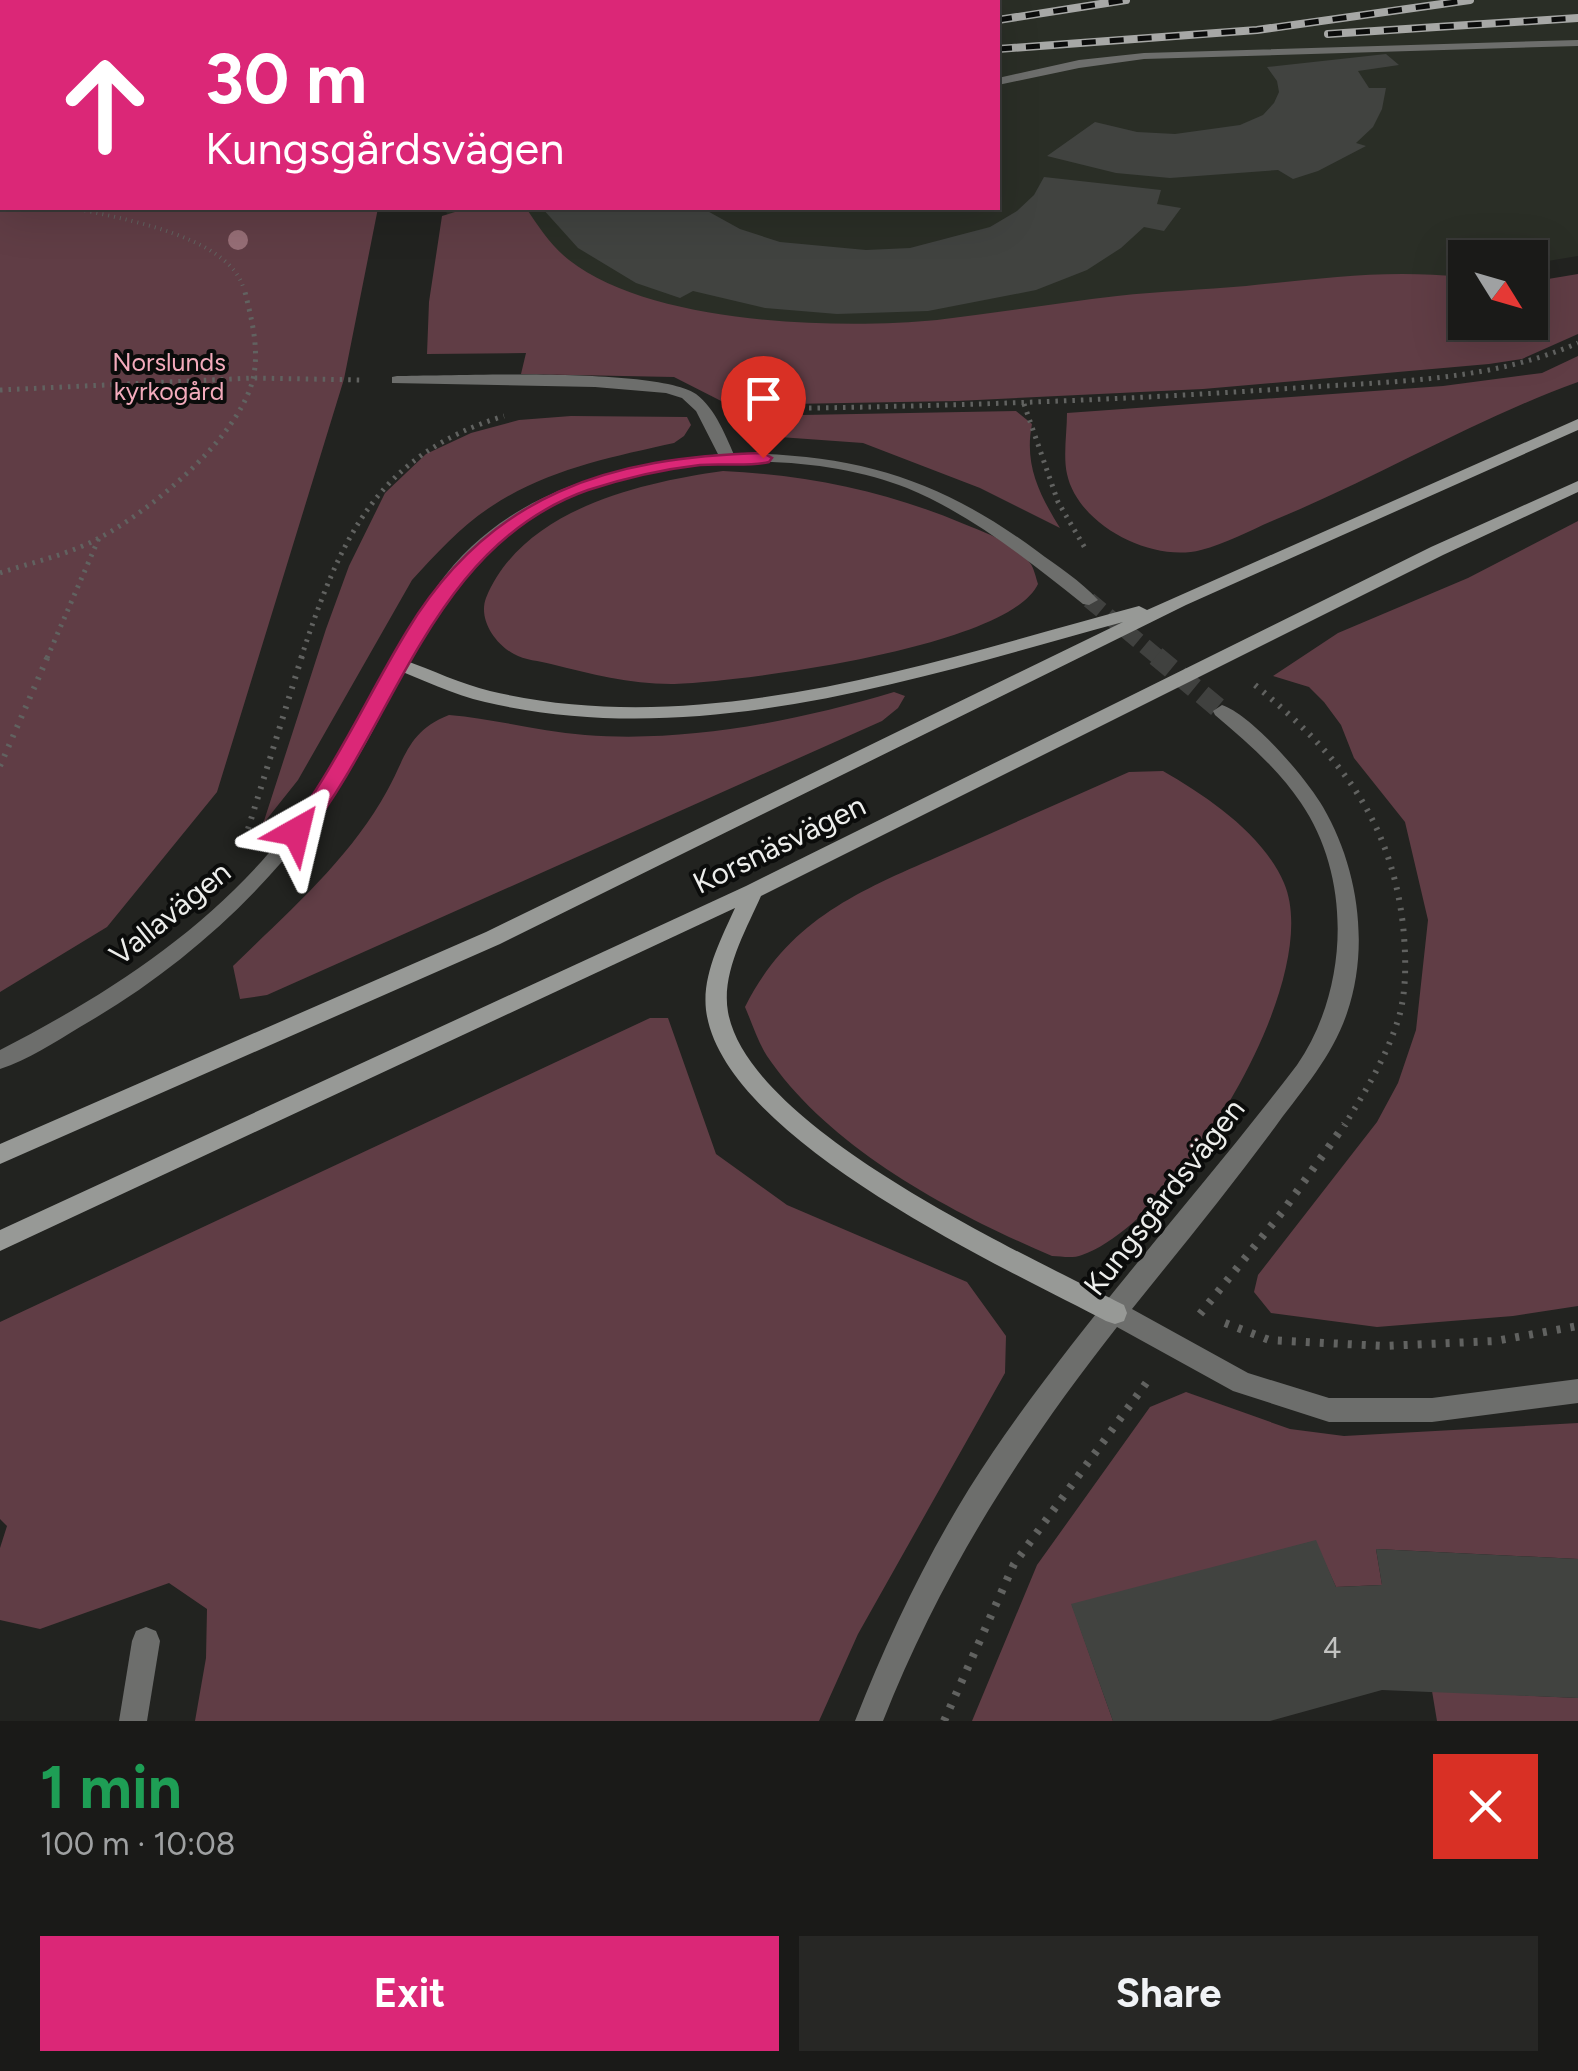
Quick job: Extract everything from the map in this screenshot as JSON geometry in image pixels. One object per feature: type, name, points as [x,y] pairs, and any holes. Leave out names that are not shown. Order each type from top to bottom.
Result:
[{"type":"main road","name":"Korsnäsvägen","points":[[0,1154],[493,938],[1180,601],[1578,424]]},
{"type":"main road","name":"Korsnäsvägen","points":[[0,1240],[754,891],[1437,551],[1578,486]]},
{"type":"main road","points":[[398,664],[438,684],[499,702],[561,711],[669,712],[787,698],[898,675],[1180,601]]},
{"type":"main road","points":[[754,891],[723,965],[717,1012],[727,1044],[745,1075],[770,1102],[862,1172],[974,1238],[1114,1312]]},
{"type":"street","points":[[1000,82],[1080,64],[1144,56],[1578,43]]},
{"type":"street","points":[[397,380],[638,384],[686,394],[709,417],[728,459]]},
{"type":"street","points":[[398,664],[446,586],[468,560],[542,504],[584,486],[699,460],[763,458],[844,467],[911,484],[958,506],[1026,549],[1089,600]]},
{"type":"street","name":"Vallavägen","points":[[0,1060],[98,1007],[154,970],[249,890],[319,803],[398,664]]},
{"type":"street","name":"Kungsgårdsvägen","points":[[869,1721],[895,1652],[962,1526],[1054,1389],[1239,1160],[1322,1046],[1342,993],[1344,896],[1326,823],[1310,795],[1263,743],[1222,710]]},
{"type":"street","points":[[1114,1312],[1242,1383],[1328,1410],[1432,1410],[1578,1392]]},
{"type":"street","points":[[133,1721],[146,1641]]},
{"type":"path","points":[[0,573],[100,538],[188,471],[222,434],[253,378],[255,334],[242,281],[215,255],[164,226],[83,210]]},
{"type":"path","points":[[0,390],[253,378],[397,380]]},
{"type":"path","points":[[1024,404],[1058,502],[1074,532]]},
{"type":"path","points":[[0,766],[100,538]]},
{"type":"path","points":[[944,1721],[1014,1564],[1200,1314],[1268,1340],[1383,1346],[1495,1341],[1578,1326]]},
{"type":"shaded area","points":[[1000,0],[1578,0],[1578,256],[1548,261],[1548,240],[1448,240],[1448,279],[1211,316],[936,339],[655,323],[490,272],[444,210],[1000,210]]},
{"type":"green space","name":"Norslunds kyrkogård","points":[[0,210],[378,210],[344,379],[217,792],[107,927],[0,992]]},
{"type":"green space","points":[[462,210],[527,210],[563,255],[604,281],[647,298],[746,318],[896,323],[1133,294],[1408,274],[1448,276],[1448,340],[1548,340],[1548,279],[1578,274],[1578,334],[1522,359],[1489,364],[1203,389],[957,401],[729,405],[674,377],[521,374],[526,353],[427,354],[429,302],[442,216]]},
{"type":"green space","points":[[1578,356],[1578,382],[1500,414],[1310,505],[1201,550],[1161,551],[1120,536],[1086,509],[1067,474],[1067,413],[1443,386],[1542,373]]},
{"type":"green space","points":[[1016,411],[1032,424],[1030,452],[1035,478],[1060,528],[980,488],[863,443],[750,435],[740,432],[736,425],[746,416]]},
{"type":"green space","points":[[571,416],[687,417],[691,425],[674,443],[580,466],[534,483],[492,506],[460,531],[412,580],[298,780],[263,824],[349,566],[385,493],[426,454],[471,433],[519,420]]},
{"type":"green space","points":[[723,471],[786,476],[846,487],[935,512],[1016,550],[1031,565],[1038,584],[1016,607],[978,626],[927,643],[810,668],[705,682],[655,684],[595,675],[518,656],[495,637],[484,614],[486,598],[503,568],[526,543],[554,522],[620,493]]},
{"type":"green space","points":[[1578,521],[1578,1306],[1513,1316],[1377,1327],[1271,1313],[1254,1292],[1258,1275],[1377,1122],[1398,1083],[1416,1030],[1428,920],[1405,822],[1354,758],[1341,725],[1324,702],[1309,687],[1273,676],[1338,633],[1468,578]]},
{"type":"green space","points":[[894,692],[905,696],[882,721],[267,995],[240,999],[233,966],[337,862],[372,816],[416,737],[435,721],[449,715],[585,735],[663,736],[780,720]]},
{"type":"green space","points":[[1163,771],[1232,818],[1275,865],[1284,883],[1291,926],[1283,978],[1263,1035],[1234,1094],[1198,1149],[1159,1197],[1119,1234],[1082,1255],[1052,1256],[934,1198],[823,1120],[764,1051],[745,1007],[786,948],[810,926],[865,890],[1129,772]]},
{"type":"green space","points":[[650,1018],[668,1018],[716,1154],[787,1205],[967,1282],[1006,1336],[1005,1373],[858,1634],[819,1721],[195,1721],[206,1658],[207,1609],[169,1583],[40,1629],[0,1620],[0,1548],[7,1526],[0,1519],[0,1322]]},
{"type":"green space","points":[[1186,1392],[1290,1429],[1344,1436],[1578,1423],[1578,1559],[1376,1549],[1382,1585],[1336,1587],[1315,1541],[1072,1605],[1113,1721],[972,1721],[1037,1565],[1150,1407]]},
{"type":"green space","points":[[1432,1691],[1578,1698],[1578,1721],[1437,1721]]},
{"type":"building","points":[[1386,54],[1399,65],[1358,71],[1369,88],[1386,88],[1373,127],[1356,143],[1366,146],[1318,171],[1293,179],[1278,170],[1170,178],[1116,173],[1047,156],[1095,122],[1137,132],[1175,134],[1240,125],[1263,115],[1274,103],[1279,92],[1277,81],[1267,67]]},
{"type":"building","points":[[1044,177],[1161,190],[1157,204],[1181,208],[1164,231],[1144,227],[1087,270],[1036,290],[928,311],[837,314],[765,308],[693,291],[680,298],[636,283],[578,248],[544,210],[706,210],[740,229],[780,242],[866,250],[910,248],[990,227],[1034,195]]},
{"type":"building","points":[[1316,1540],[1336,1587],[1382,1585],[1376,1549],[1578,1559],[1578,1698],[1382,1690],[1270,1721],[1113,1721],[1071,1604]]},
{"type":"tunnel","points":[[1089,600],[1159,658]]},
{"type":"tunnel","points":[[1156,656],[1222,711]]},
{"type":"railway","points":[[1000,20],[1126,0]]},
{"type":"railway","points":[[1000,49],[1257,30],[1470,0]]},
{"type":"railway","points":[[1328,34],[1578,18]]},
{"type":"route","points":[[296,832],[319,803],[418,630],[468,560],[542,504],[584,486],[699,460],[763,458]]}]
